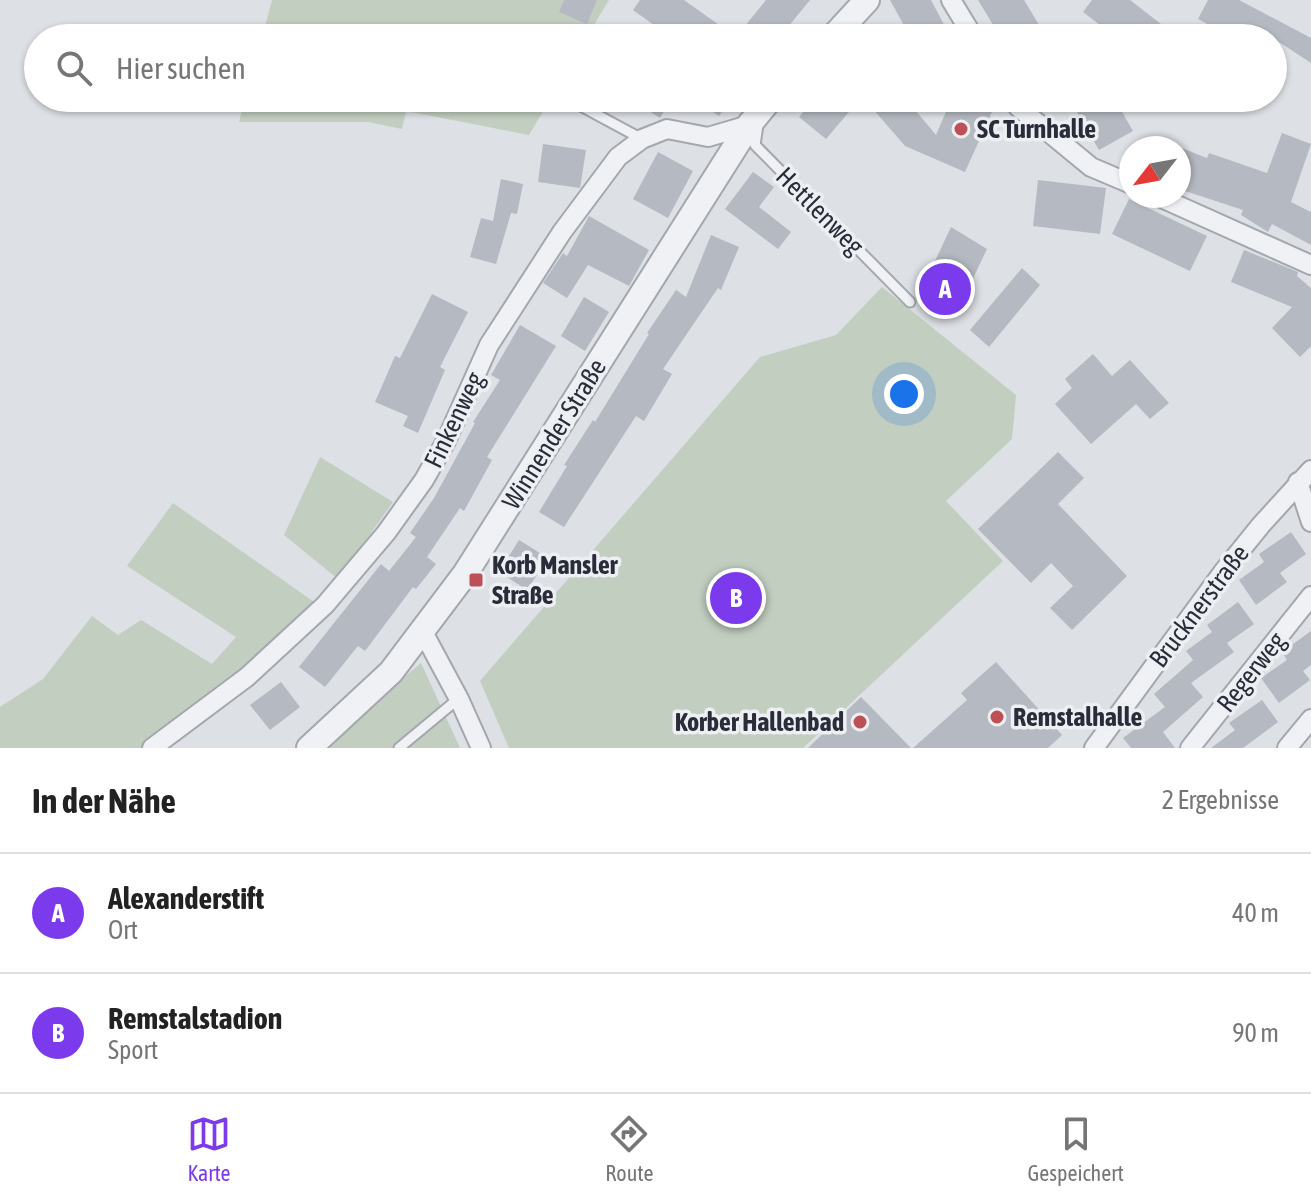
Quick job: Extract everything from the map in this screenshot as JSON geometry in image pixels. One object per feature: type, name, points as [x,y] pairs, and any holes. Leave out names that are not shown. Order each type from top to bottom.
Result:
[{"type":"street","points":[[845,24],[867,0]]},
{"type":"street","points":[[951,0],[966,24]]},
{"type":"street","name":"Finkenweg","points":[[152,748],[247,677],[325,605],[386,533],[424,480],[446,441],[489,345],[562,232],[618,157],[642,139],[667,129],[708,137],[758,112]]},
{"type":"street","name":"Winnender Straße","points":[[309,748],[391,672],[465,574],[759,112]]},
{"type":"street","points":[[1024,112],[1091,167],[1119,179]]},
{"type":"street","points":[[1184,208],[1311,265]]},
{"type":"street","points":[[1304,476],[1311,522]]},
{"type":"street","name":"Brucknerstraße","points":[[1094,748],[1223,572],[1304,476]]},
{"type":"street","name":"Regerweg","points":[[1190,748],[1311,596]]},
{"type":"street","points":[[423,632],[481,748]]},
{"type":"street","points":[[1287,748],[1311,719]]},
{"type":"lane","points":[[592,112],[642,139]]},
{"type":"lane","name":"Hettlenweg","points":[[760,112],[755,145],[910,302]]},
{"type":"lane","points":[[399,748],[459,699]]},
{"type":"green space","points":[[272,0],[609,0],[594,24],[266,24]]},
{"type":"green space","points":[[242,112],[406,112],[402,129],[368,122],[239,122]]},
{"type":"green space","points":[[411,112],[543,112],[529,135]]},
{"type":"green space","points":[[882,287],[1016,395],[1012,439],[946,501],[1003,561],[803,748],[509,748],[480,681],[760,357],[836,335]]},
{"type":"green space","points":[[320,457],[393,502],[338,579],[284,535]]},
{"type":"green space","points":[[173,503],[317,604],[242,674],[142,748],[0,748],[0,707],[43,679],[92,616],[118,635],[141,620],[212,664],[236,637],[127,566]]},
{"type":"green space","points":[[421,663],[460,748],[321,748]]},
{"type":"building","points":[[564,0],[597,0],[587,24],[559,12]]},
{"type":"building","points":[[640,0],[684,0],[718,24],[652,24],[633,10]]},
{"type":"building","points":[[766,0],[810,0],[790,24],[747,24]]},
{"type":"building","points":[[890,0],[931,0],[944,24],[903,24]]},
{"type":"building","points":[[978,0],[1024,0],[1039,24],[993,24]]},
{"type":"building","points":[[1092,0],[1130,0],[1161,24],[1099,24],[1083,12]]},
{"type":"building","points":[[1208,0],[1239,0],[1284,24],[1207,24],[1198,19]]},
{"type":"building","points":[[1287,25],[1311,38],[1311,63],[1287,47]]},
{"type":"building","points":[[803,112],[849,112],[826,139],[799,117]]},
{"type":"building","name":"SC Turnhalle","points":[[876,112],[917,112],[936,135],[946,112],[992,112],[965,172],[905,146]]},
{"type":"building","points":[[1077,112],[1122,112],[1133,131],[1119,136],[1099,150]]},
{"type":"building","points":[[1282,133],[1311,144],[1291,202],[1311,212],[1311,245],[1272,224],[1268,232],[1241,215],[1243,210],[1191,193],[1191,152],[1207,158],[1209,153],[1267,173]]},
{"type":"building","points":[[543,144],[586,150],[580,188],[538,182]]},
{"type":"building","points":[[658,152],[693,171],[668,218],[633,199]]},
{"type":"building","points":[[753,172],[774,187],[759,207],[791,232],[778,249],[725,209]]},
{"type":"building","points":[[501,179],[523,184],[517,214],[511,213],[496,264],[470,257],[481,218],[493,221]]},
{"type":"building","points":[[1038,180],[1106,188],[1100,234],[1033,226]]},
{"type":"building","points":[[1125,208],[1148,208],[1207,236],[1190,271],[1112,234]]},
{"type":"building","points":[[589,216],[649,250],[629,286],[588,265],[567,298],[543,283],[563,253],[567,256]]},
{"type":"building","points":[[951,227],[987,249],[955,316],[919,295]]},
{"type":"building","points":[[711,235],[739,247],[721,290],[718,288],[663,369],[672,374],[644,421],[636,416],[564,527],[539,512],[567,466],[564,465],[593,420],[595,422],[676,290],[686,297]]},
{"type":"building","points":[[1244,250],[1298,272],[1297,276],[1311,288],[1311,346],[1300,357],[1272,328],[1292,307],[1231,282]]},
{"type":"building","points":[[1022,268],[1040,285],[989,347],[970,330]]},
{"type":"building","points":[[432,294],[468,312],[440,367],[445,370],[418,433],[403,426],[408,416],[375,402],[395,356],[400,358]]},
{"type":"building","points":[[584,297],[609,312],[585,351],[561,336]]},
{"type":"building","points":[[520,325],[556,346],[487,457],[492,460],[464,511],[460,508],[427,557],[436,564],[416,589],[413,587],[365,651],[358,646],[325,687],[299,667],[381,564],[389,571],[416,537],[410,533],[434,498],[473,422],[500,380],[491,375]]},
{"type":"building","points":[[1093,354],[1112,376],[1130,360],[1169,403],[1150,419],[1136,404],[1091,444],[1055,404],[1072,388],[1065,379]]},
{"type":"building","points":[[1058,452],[1084,478],[1058,504],[1127,576],[1072,630],[1050,608],[1073,586],[1051,563],[1031,583],[978,529]]},
{"type":"building","points":[[1291,532],[1306,554],[1280,573],[1287,582],[1256,605],[1239,580],[1264,562],[1259,554]]},
{"type":"building","points":[[519,540],[548,558],[527,590],[499,572]]},
{"type":"building","points":[[1238,602],[1254,624],[1227,643],[1234,652],[1191,683],[1203,697],[1163,732],[1175,748],[1131,748],[1123,738],[1165,707],[1154,694],[1193,660],[1186,651],[1212,632],[1207,625]]},
{"type":"building","points":[[1311,631],[1311,665],[1303,671],[1310,680],[1279,703],[1261,678],[1287,660],[1282,652]]},
{"type":"building","name":"Remstalhalle","points":[[996,662],[1062,735],[1048,748],[913,748],[967,700],[961,693]]},
{"type":"building","points":[[281,682],[300,707],[270,730],[250,705]]},
{"type":"building","name":"Korber Hallenbad","points":[[861,697],[911,748],[808,748]]},
{"type":"building","points":[[1262,700],[1278,722],[1243,748],[1211,748],[1235,730],[1229,723]]},
{"type":"place","name":"SC Turnhalle","points":[[961,129]]},
{"type":"place","name":"Alexanderstift","points":[[945,289]]},
{"type":"place","name":"Korb Mansler Straße","points":[[476,580]]},
{"type":"place","name":"Remstalstadion","points":[[736,598]]},
{"type":"place","name":"Remstalhalle","points":[[997,717]]},
{"type":"place","name":"Korber Hallenbad","points":[[860,722]]}]
